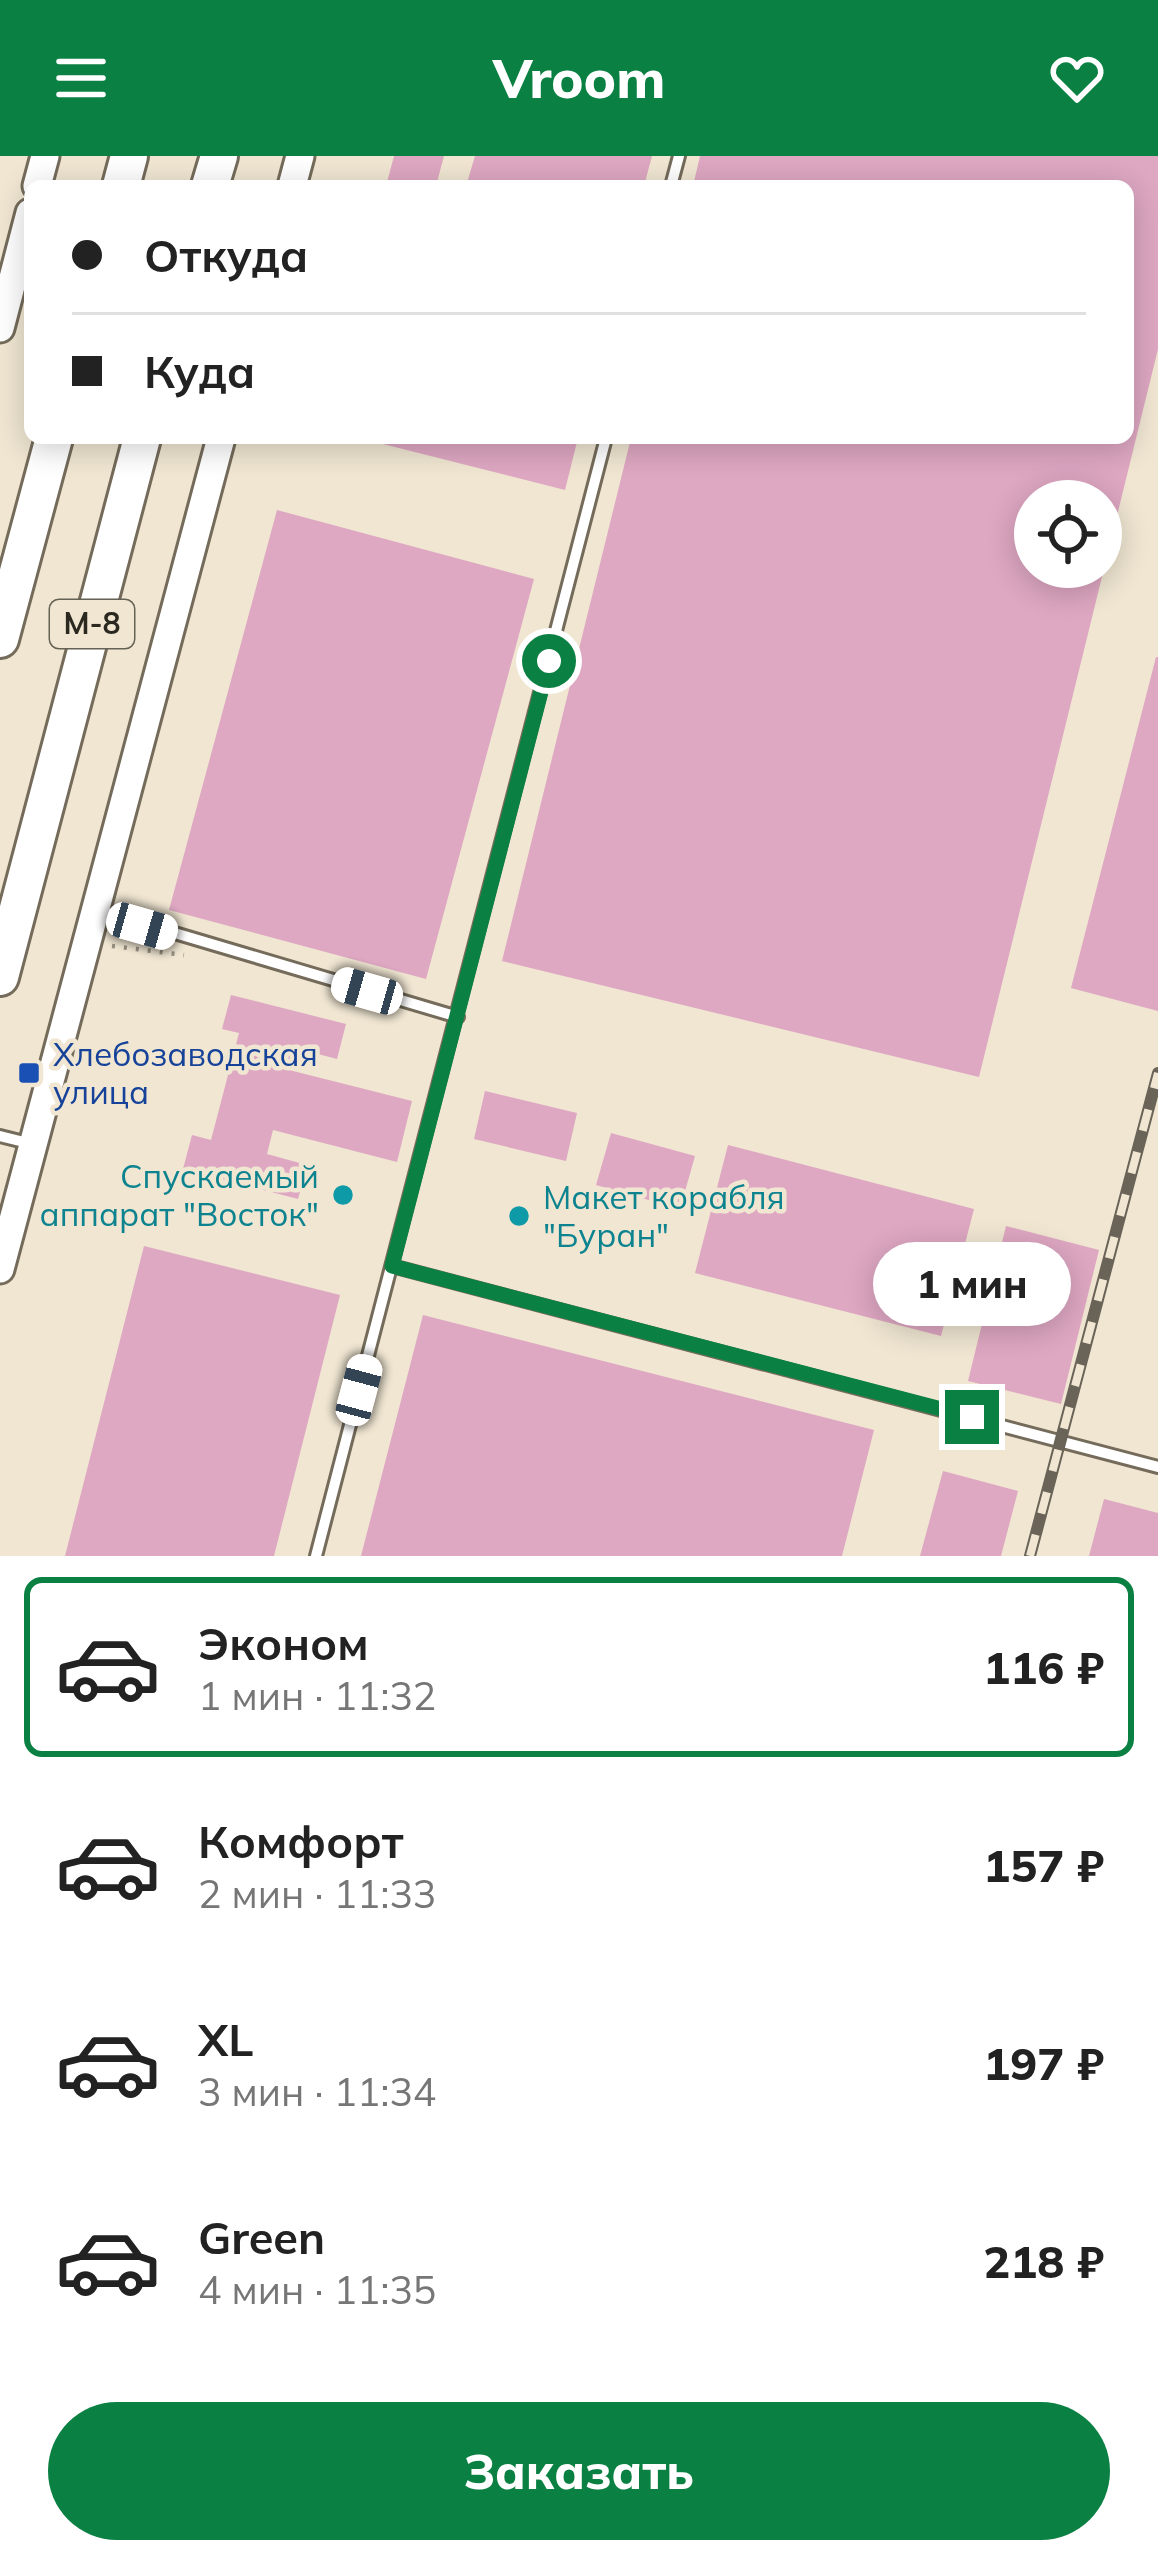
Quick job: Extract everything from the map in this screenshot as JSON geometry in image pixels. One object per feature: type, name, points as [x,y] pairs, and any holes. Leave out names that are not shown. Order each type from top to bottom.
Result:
[{"type":"highway","name":"М-8","points":[[0,639],[52,444]]},
{"type":"highway","name":"М-8","points":[[0,977],[140,444]]},
{"type":"street","points":[[0,328],[24,236]]},
{"type":"street","points":[[0,1269],[219,444]]},
{"type":"lane","points":[[316,1556],[604,444]]},
{"type":"lane","points":[[94,909],[458,1018]]},
{"type":"lane","points":[[0,1136],[32,1144]]},
{"type":"lane","points":[[392,1266],[1158,1467]]},
{"type":"path","points":[[112,946],[192,956]]},
{"type":"building","points":[[394,156],[444,156],[438,180],[388,180]]},
{"type":"building","points":[[475,156],[652,156],[646,180],[468,180]]},
{"type":"building","points":[[700,156],[1158,156],[1158,349],[1122,495],[1122,480],[1014,480],[1014,588],[1099,588],[979,1077],[502,961],[630,444],[1134,444],[1134,180],[694,180]]},
{"type":"building","points":[[383,444],[576,444],[565,490]]},
{"type":"building","points":[[277,510],[534,579],[426,979],[169,910]]},
{"type":"building","points":[[1158,657],[1158,1011],[1071,988]]},
{"type":"building","points":[[231,995],[346,1024],[337,1059],[295,1048],[289,1070],[412,1101],[397,1162],[273,1130],[267,1154],[307,1165],[298,1199],[183,1169],[192,1135],[211,1140],[239,1033],[222,1029]]},
{"type":"building","points":[[485,1091],[577,1113],[566,1161],[474,1139]]},
{"type":"building","points":[[611,1133],[695,1156],[680,1209],[596,1185]]},
{"type":"building","points":[[728,1145],[974,1209],[941,1336],[695,1273]]},
{"type":"building","points":[[1006,1226],[1099,1250],[1061,1404],[968,1381]]},
{"type":"building","points":[[144,1246],[340,1295],[274,1556],[65,1556]]},
{"type":"building","points":[[423,1315],[874,1430],[842,1556],[361,1556]]},
{"type":"building","points":[[943,1471],[1018,1491],[1001,1556],[920,1556]]},
{"type":"building","points":[[1104,1499],[1158,1513],[1158,1556],[1089,1556]]},
{"type":"railway","points":[[1030,1556],[1158,1073]]},
{"type":"place","name":"Хлебозаводская улица","points":[[29,1073]]},
{"type":"place","name":"Спускаемый аппарат \"Восток\"","points":[[343,1195]]},
{"type":"place","name":"Макет корабля \"Буран\"","points":[[519,1216]]},
{"type":"route","points":[[549,661],[392,1266],[972,1417]]}]
